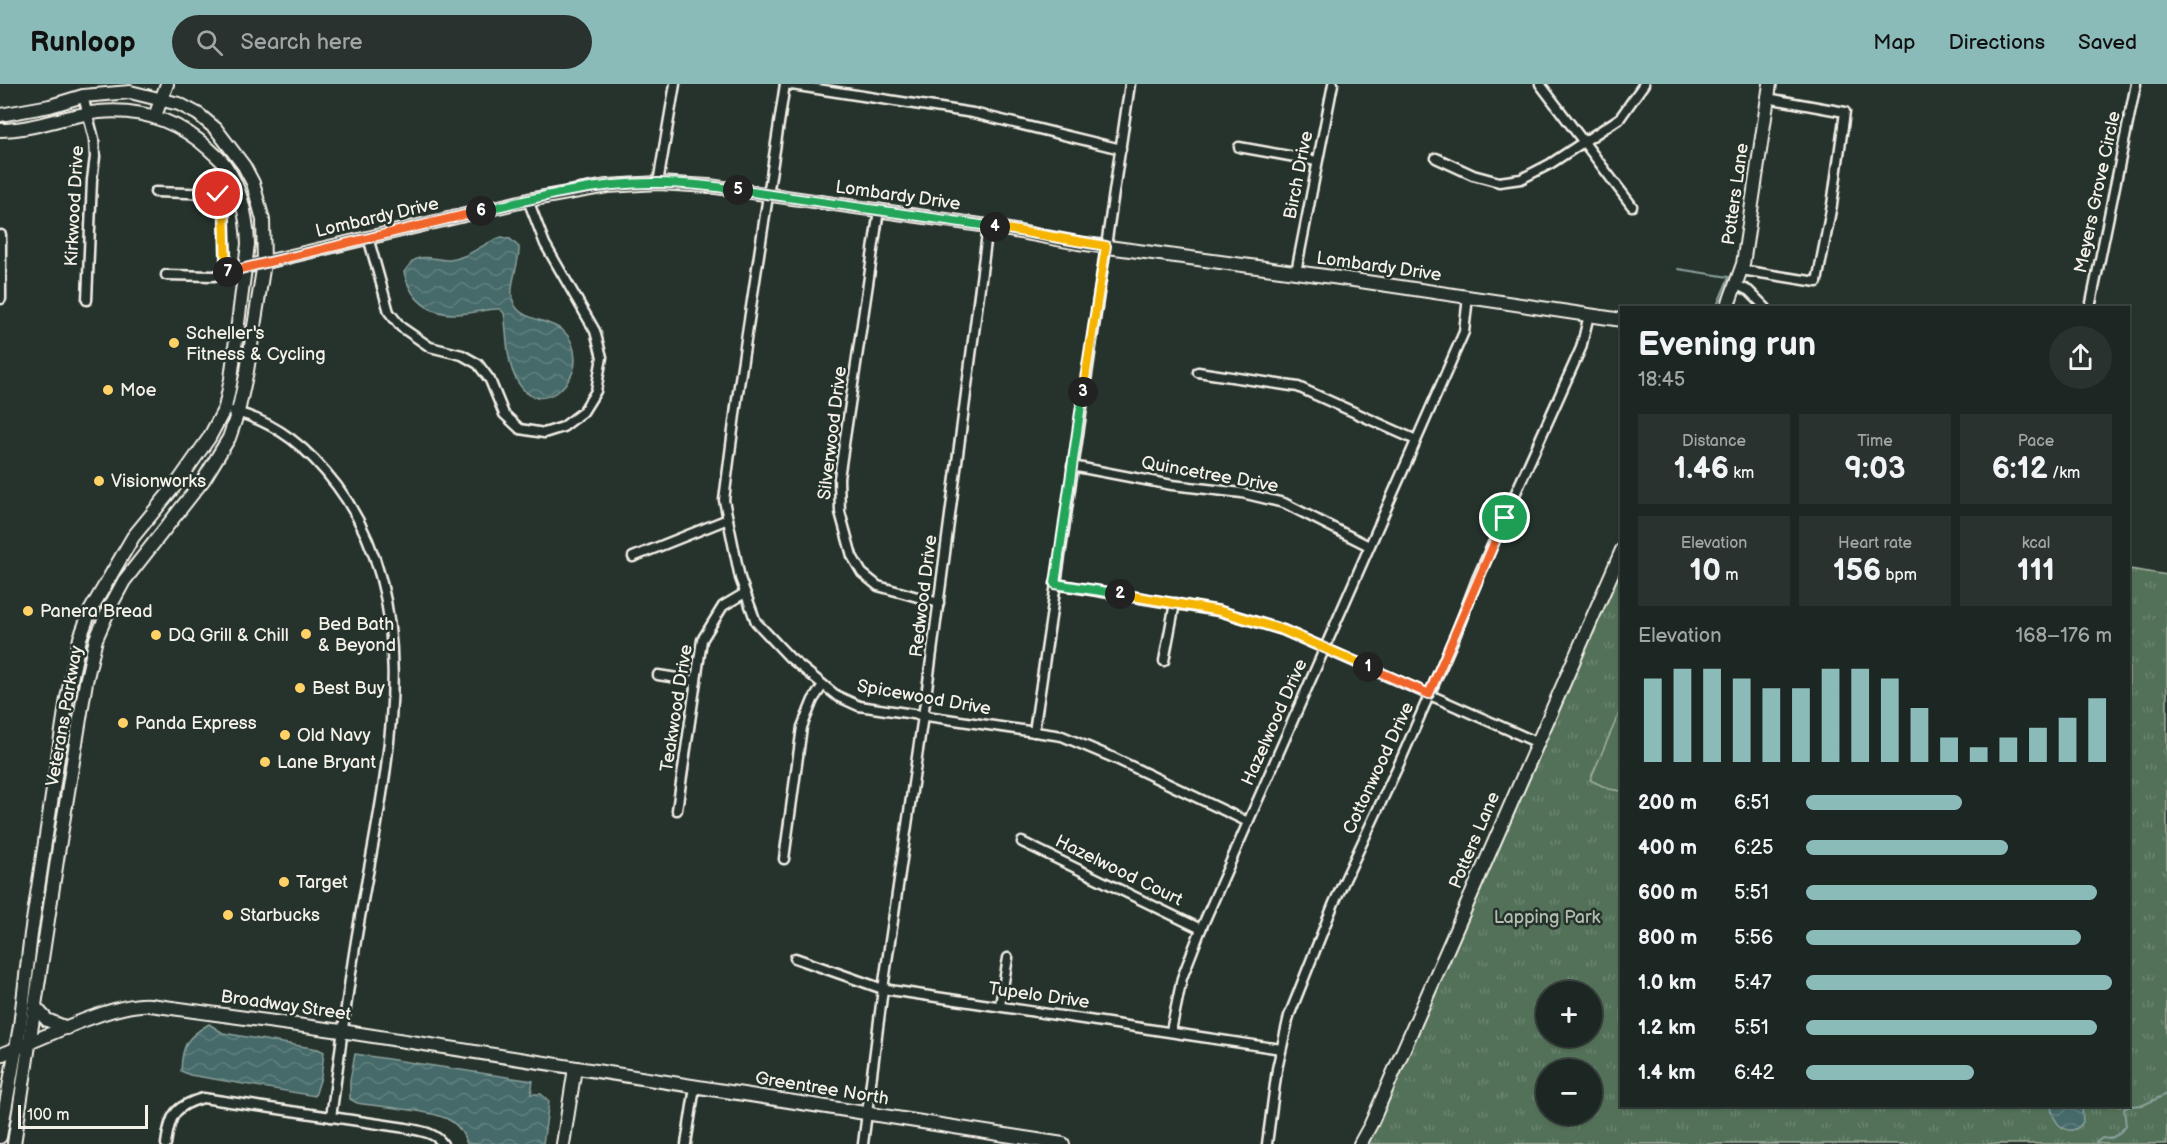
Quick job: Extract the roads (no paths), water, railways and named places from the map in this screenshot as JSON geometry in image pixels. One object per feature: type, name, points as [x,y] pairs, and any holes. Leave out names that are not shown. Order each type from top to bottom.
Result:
[{"type":"main road","points":[[155,116],[167,84]]},
{"type":"main road","name":"Potters Lane","points":[[1728,306],[1741,270],[1770,84]]},
{"type":"main road","name":"Veterans Parkway","points":[[0,115],[50,106],[83,96],[130,92],[179,104],[198,114],[216,129],[244,166],[256,192],[263,220],[264,263],[247,371],[230,438],[204,479],[124,581],[96,639],[86,682],[14,1144]]},
{"type":"main road","name":"Veterans Parkway","points":[[0,130],[19,130],[87,113],[130,111],[155,116],[174,124],[199,141],[224,163],[237,186],[248,222],[248,244],[231,379],[225,408],[209,438],[178,482],[133,537],[105,583],[84,625],[70,679],[15,1050],[4,1085],[0,1137]]},
{"type":"main road","name":"Lombardy Drive","points":[[245,267],[528,200],[607,186],[658,183],[709,186],[768,194],[988,226],[1106,246],[1620,320]]},
{"type":"main road","name":"Potters Lane","points":[[1360,1144],[1371,1124],[1536,742],[1620,554]]},
{"type":"main road","points":[[70,679],[86,682]]},
{"type":"main road","name":"Broadway Street","points":[[0,1055],[106,1013],[142,1004],[341,1031],[574,1068]]},
{"type":"main road","points":[[36,1008],[47,1020],[67,1029]]},
{"type":"main road","points":[[563,1144],[574,1068]]},
{"type":"main road","name":"Greentree North","points":[[574,1068],[1064,1144]]},
{"type":"street","points":[[658,183],[675,84]]},
{"type":"street","points":[[785,84],[973,113],[1121,148]]},
{"type":"street","name":"Spicewood Drive","points":[[785,84],[724,500],[740,578],[756,622],[790,658],[823,685],[837,696],[859,706],[1062,736],[1114,758],[1248,822]]},
{"type":"street","points":[[1034,732],[1130,84]]},
{"type":"street","name":"Birch Drive","points":[[1296,272],[1334,84]]},
{"type":"street","points":[[1540,84],[1632,206]]},
{"type":"street","points":[[1436,158],[1473,175],[1499,182],[1521,179],[1550,164],[1620,118],[1644,84]]},
{"type":"street","name":"Meyers Grove Circle","points":[[2090,306],[2136,84]]},
{"type":"street","name":"Kirkwood Drive","points":[[83,96],[94,139],[95,157],[87,300]]},
{"type":"street","points":[[1741,270],[1817,282],[1832,205],[1845,112],[1767,98]]},
{"type":"street","points":[[1239,147],[1317,161]]},
{"type":"street","points":[[155,192],[218,194],[237,186]]},
{"type":"street","points":[[218,194],[224,206],[226,272]]},
{"type":"street","points":[[368,237],[389,312],[401,327],[430,347],[462,355],[478,364],[490,380],[504,414],[520,429],[544,433],[563,427],[583,412],[596,391],[602,357],[595,331],[545,244],[528,200]]},
{"type":"street","name":"Silverwood Drive","points":[[879,210],[839,478],[840,512],[852,556],[862,573],[878,586],[939,603]]},
{"type":"street","name":"Redwood Drive","points":[[863,1144],[939,603],[988,226]]},
{"type":"street","points":[[1,299],[2,236]]},
{"type":"street","points":[[166,275],[213,276],[245,267]]},
{"type":"street","points":[[1736,284],[1749,291],[1764,306]]},
{"type":"street","name":"Hazelwood Drive","points":[[1171,1031],[1182,978],[1201,929],[1464,332],[1468,297]]},
{"type":"street","name":"Cottonwood Drive","points":[[1266,1144],[1281,1049],[1289,1016],[1334,903],[1429,694],[1477,579],[1581,348],[1589,315]]},
{"type":"street","points":[[1198,372],[1298,387],[1416,440]]},
{"type":"street","points":[[225,408],[270,425],[291,437],[323,467],[351,505],[372,550],[386,603],[392,638],[394,686],[390,740],[341,1031],[341,1048],[331,1117]]},
{"type":"street","name":"Quincetree Drive","points":[[1072,466],[1172,485],[1242,493],[1284,503],[1370,546]]},
{"type":"street","points":[[633,557],[728,519]]},
{"type":"street","points":[[1055,584],[1220,611],[1283,630],[1536,742]]},
{"type":"street","name":"Teakwood Drive","points":[[676,810],[702,640],[723,606],[745,593]]},
{"type":"street","points":[[1164,660],[1175,603]]},
{"type":"street","points":[[658,675],[696,681]]},
{"type":"street","points":[[784,859],[802,727],[813,700],[823,685]]},
{"type":"street","name":"Hazelwood Court","points":[[1022,842],[1051,854],[1201,929]]},
{"type":"street","name":"Tupelo Drive","points":[[795,958],[883,989],[1281,1049]]},
{"type":"street","points":[[1000,1005],[1008,958]]},
{"type":"street","points":[[686,1144],[695,1087]]},
{"type":"street","points":[[166,1144],[169,1123],[177,1111],[186,1103],[203,1098],[430,1134],[439,1138],[443,1144]]},
{"type":"water","points":[[502,237],[510,239],[519,247],[512,295],[518,310],[557,327],[566,333],[572,344],[575,359],[570,378],[564,386],[548,396],[539,398],[530,395],[517,380],[508,352],[504,313],[500,309],[456,314],[435,311],[419,301],[404,272],[417,259],[426,257],[457,259]]},
{"type":"water","points":[[209,1024],[223,1033],[318,1049],[324,1052],[321,1077],[315,1096],[190,1075],[181,1071],[187,1042],[195,1033]]},
{"type":"water","points":[[355,1054],[533,1081],[531,1094],[541,1094],[549,1101],[543,1144],[467,1144],[456,1125],[443,1117],[357,1103],[350,1099],[350,1080]]},
{"type":"water","points":[[2051,1107],[2082,1107],[2083,1122],[2072,1130],[2067,1130],[2058,1124]]},
{"type":"waterway","points":[[1678,269],[1729,277],[1717,306]]},
{"type":"waterway","points":[[2130,1106],[2143,1105],[2167,1094]]},
{"type":"waterway","points":[[2096,1143],[2102,1138],[2109,1139],[2117,1135],[2126,1126],[2124,1109],[2128,1107]]},
{"type":"place","name":"Scheller's Fitness & Cycling","points":[[174,343]]},
{"type":"place","name":"Moe","points":[[108,390]]},
{"type":"place","name":"Visionworks","points":[[99,481]]},
{"type":"place","name":"Panera Bread","points":[[28,611]]},
{"type":"place","name":"Bed Bath & Beyond","points":[[306,634]]},
{"type":"place","name":"DQ Grill & Chill","points":[[156,635]]},
{"type":"place","name":"Best Buy","points":[[300,688]]},
{"type":"place","name":"Panda Express","points":[[123,723]]},
{"type":"place","name":"Old Navy","points":[[285,735]]},
{"type":"place","name":"Lane Bryant","points":[[265,762]]},
{"type":"place","name":"Target","points":[[284,882]]},
{"type":"place","name":"Starbucks","points":[[228,915]]},
{"type":"park label","name":"Lapping Park","points":[[1547,917]]}]
